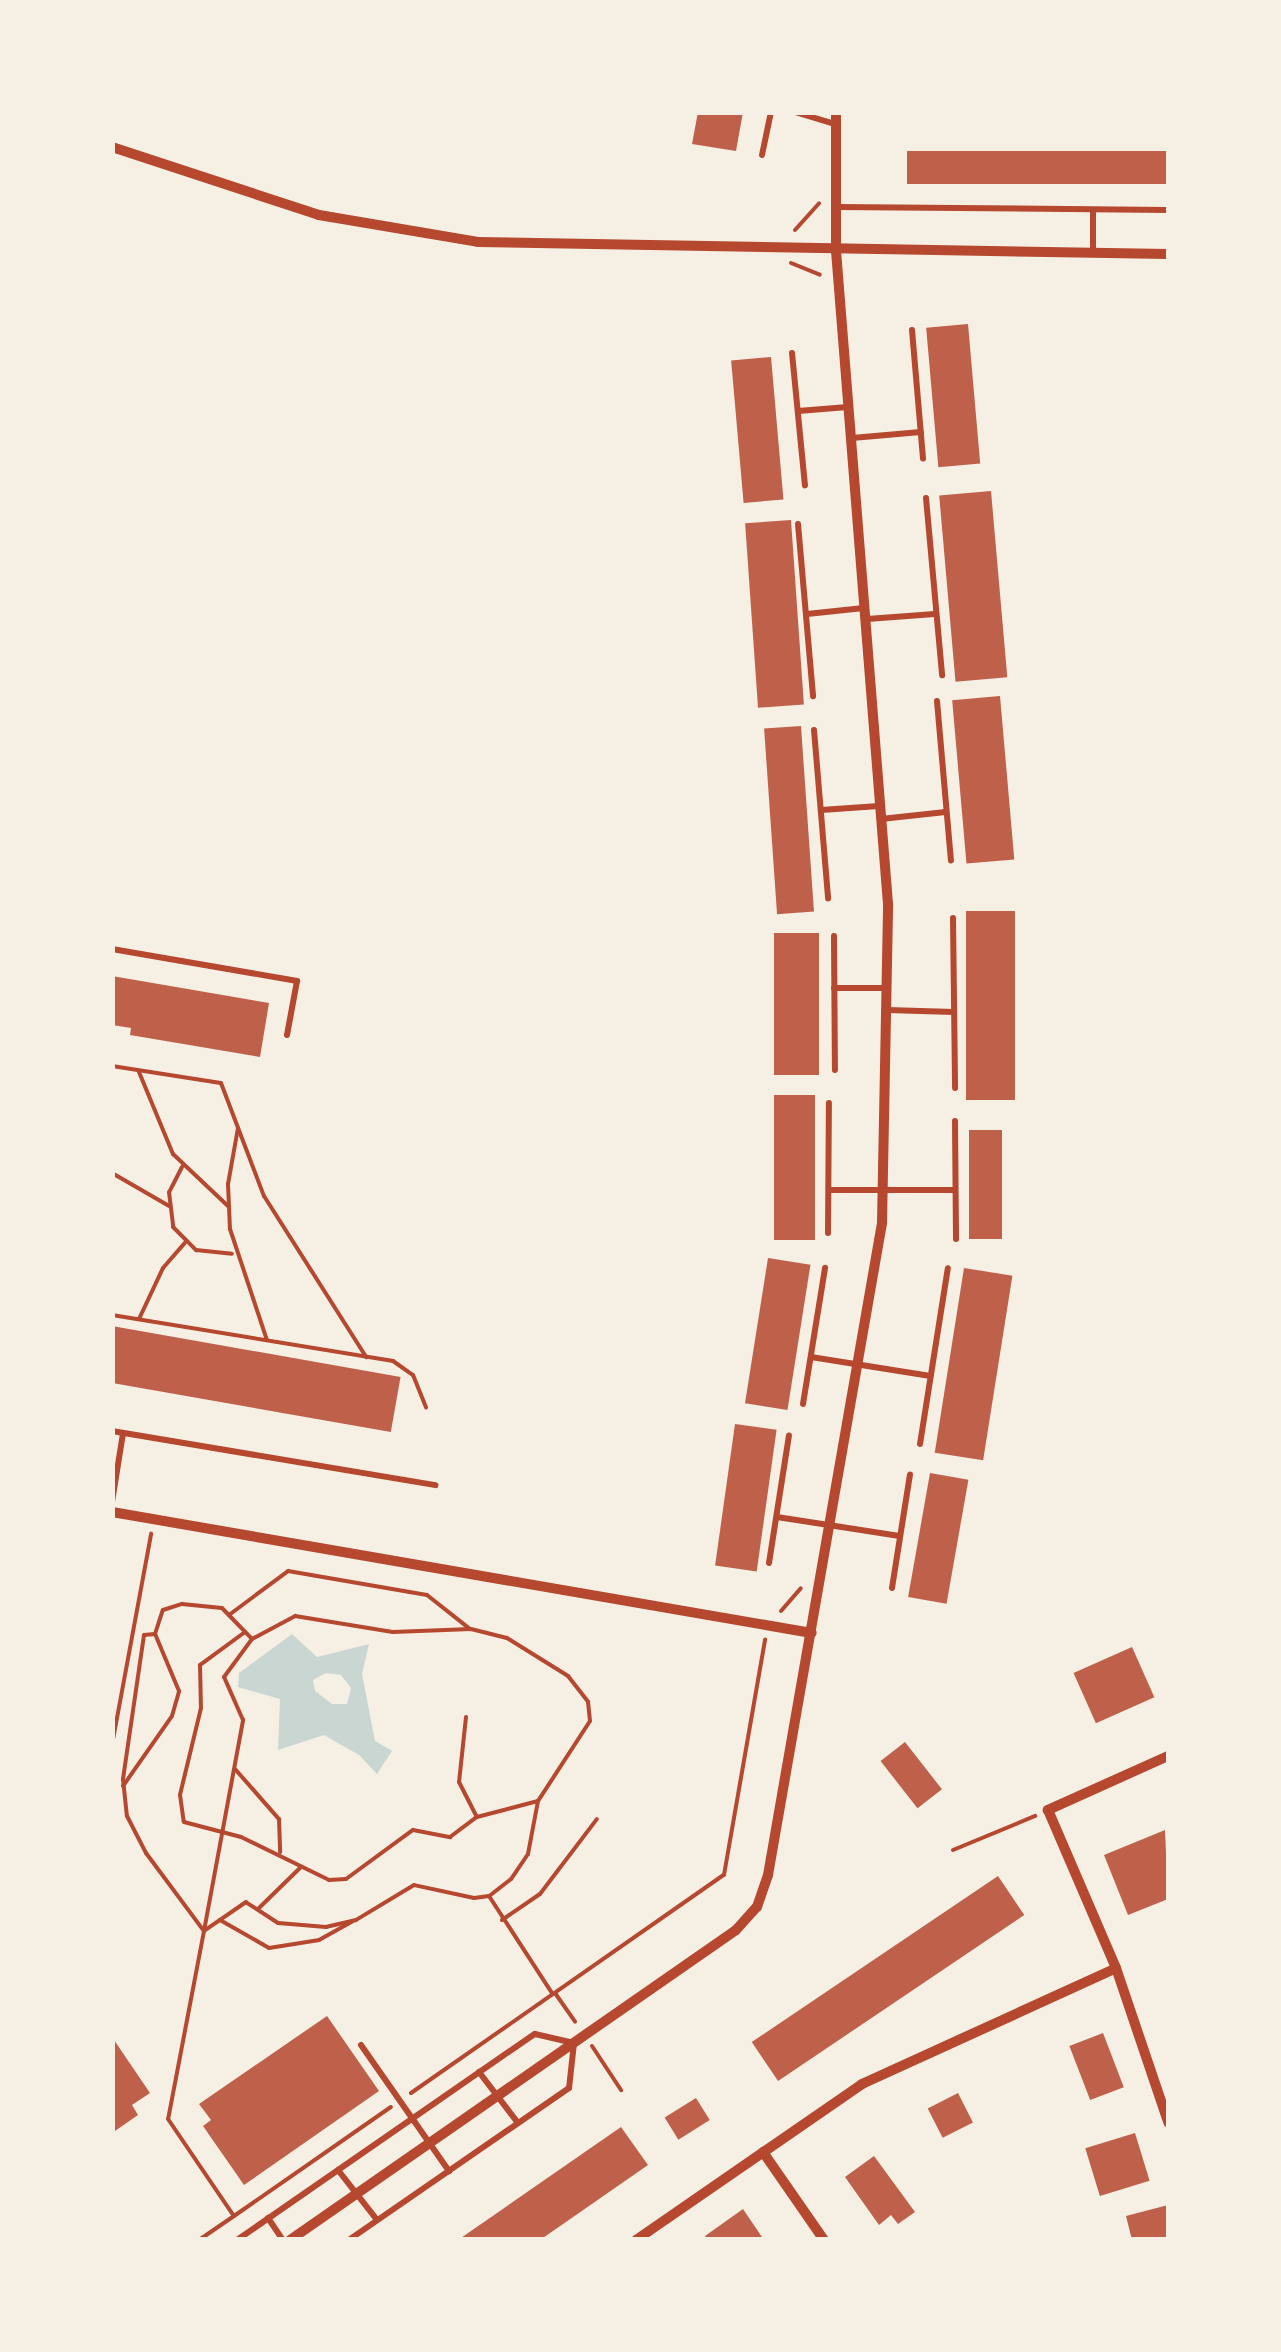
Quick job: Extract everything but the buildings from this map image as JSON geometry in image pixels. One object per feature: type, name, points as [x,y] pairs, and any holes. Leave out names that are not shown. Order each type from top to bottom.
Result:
[{"type":"street","points":[[287,2240],[736,1930],[757,1906],[812,1634],[880,1248],[886,1010],[882,819],[836,251],[836,118]]},
{"type":"street","points":[[112,147],[261,199],[420,234],[539,246],[1168,254]]},
{"type":"street","points":[[112,1512],[812,1634]]},
{"type":"street","points":[[1168,1756],[1048,1810],[1116,1968],[1168,2122]]},
{"type":"street","points":[[636,2240],[892,2068],[1116,1968]]},
{"type":"street","points":[[763,2152],[824,2240]]},
{"type":"lane","points":[[762,156],[771,112]]},
{"type":"lane","points":[[795,112],[836,118]]},
{"type":"lane","points":[[836,202],[1168,210]]},
{"type":"lane","points":[[1093,254],[1094,210]]},
{"type":"lane","points":[[912,330],[923,459]]},
{"type":"lane","points":[[792,353],[805,485]]},
{"type":"lane","points":[[798,411],[848,406]]},
{"type":"lane","points":[[850,438],[921,432]]},
{"type":"lane","points":[[926,498],[942,675]]},
{"type":"lane","points":[[798,524],[814,696]]},
{"type":"lane","points":[[807,614],[935,614]]},
{"type":"lane","points":[[937,701],[951,860]]},
{"type":"lane","points":[[814,730],[828,898]]},
{"type":"lane","points":[[821,810],[880,806]]},
{"type":"lane","points":[[882,819],[946,812]]},
{"type":"lane","points":[[953,918],[955,1088]]},
{"type":"lane","points":[[834,936],[834,1070]]},
{"type":"lane","points":[[112,949],[297,980],[288,1035]]},
{"type":"lane","points":[[834,988],[886,988]]},
{"type":"lane","points":[[886,1010],[954,1012]]},
{"type":"lane","points":[[828,1233],[829,1103]]},
{"type":"lane","points":[[955,1122],[956,1239]]},
{"type":"lane","points":[[829,1190],[954,1190]]},
{"type":"lane","points":[[803,1404],[825,1268]]},
{"type":"lane","points":[[920,1444],[948,1268]]},
{"type":"lane","points":[[811,1357],[931,1376]]},
{"type":"lane","points":[[112,1432],[436,1485]]},
{"type":"lane","points":[[112,1502],[123,1433]]},
{"type":"lane","points":[[770,1563],[789,1436]]},
{"type":"lane","points":[[892,1588],[910,1474]]},
{"type":"lane","points":[[777,1517],[900,1536]]},
{"type":"lane","points":[[237,2240],[535,2034],[574,2042],[569,2088],[349,2240]]},
{"type":"lane","points":[[362,2045],[449,2171]]},
{"type":"lane","points":[[479,2072],[518,2123]]},
{"type":"lane","points":[[338,2170],[378,2220]]},
{"type":"lane","points":[[268,2218],[287,2240]]},
{"type":"path","points":[[826,287],[815,269],[791,267],[792,234],[820,202],[836,202]]},
{"type":"path","points":[[112,1066],[221,1083],[282,1228],[366,1356]]},
{"type":"path","points":[[139,1070],[156,1126],[182,1167],[228,1206]]},
{"type":"path","points":[[238,1128],[228,1206],[234,1254],[267,1340]]},
{"type":"path","points":[[168,1206],[182,1167]]},
{"type":"path","points":[[112,1174],[168,1206],[186,1242],[206,1254],[234,1254]]},
{"type":"path","points":[[139,1319],[163,1268],[186,1242]]},
{"type":"path","points":[[112,1315],[393,1361],[413,1375],[426,1408]]},
{"type":"path","points":[[112,1745],[154,1520]]},
{"type":"path","points":[[229,1616],[288,1571],[427,1595],[471,1630]]},
{"type":"path","points":[[200,2240],[724,1875],[768,1626],[808,1581]]},
{"type":"path","points":[[123,1786],[172,1716],[180,1691],[155,1634],[164,1610],[182,1604],[222,1608],[252,1640]]},
{"type":"path","points":[[234,2216],[168,2119],[243,1720],[224,1677],[252,1640],[295,1616],[393,1632],[471,1630],[507,1638],[568,1676],[588,1702],[590,1721],[538,1801],[528,1854],[489,1896]]},
{"type":"path","points":[[245,1632],[200,1666],[202,1708],[180,1796],[184,1822],[199,1830],[240,1837],[328,1880],[346,1879],[413,1830],[450,1837],[477,1817],[538,1801]]},
{"type":"path","points":[[155,1634],[144,1635],[123,1786],[126,1816],[146,1853],[204,1931]]},
{"type":"path","points":[[466,1717],[458,1749],[459,1782],[477,1817]]},
{"type":"path","points":[[235,1769],[279,1819],[280,1854]]},
{"type":"path","points":[[952,1850],[1048,1810]]},
{"type":"path","points":[[502,1920],[540,1894],[597,1819]]},
{"type":"path","points":[[259,1908],[301,1868]]},
{"type":"path","points":[[218,1919],[246,1940],[291,1949],[356,1920],[414,1884],[489,1896]]},
{"type":"path","points":[[489,1896],[553,1994]]},
{"type":"path","points":[[204,1931],[246,1902],[290,1926],[356,1920]]},
{"type":"shaded area","points":[[292,1634],[317,1657],[369,1644],[362,1674],[375,1741],[392,1751],[377,1774],[359,1755],[324,1735],[278,1750],[280,1699],[238,1687],[239,1673]],"holes":[[[326,1673],[341,1675],[351,1688],[347,1704],[332,1704],[315,1691],[313,1680]]]}]
